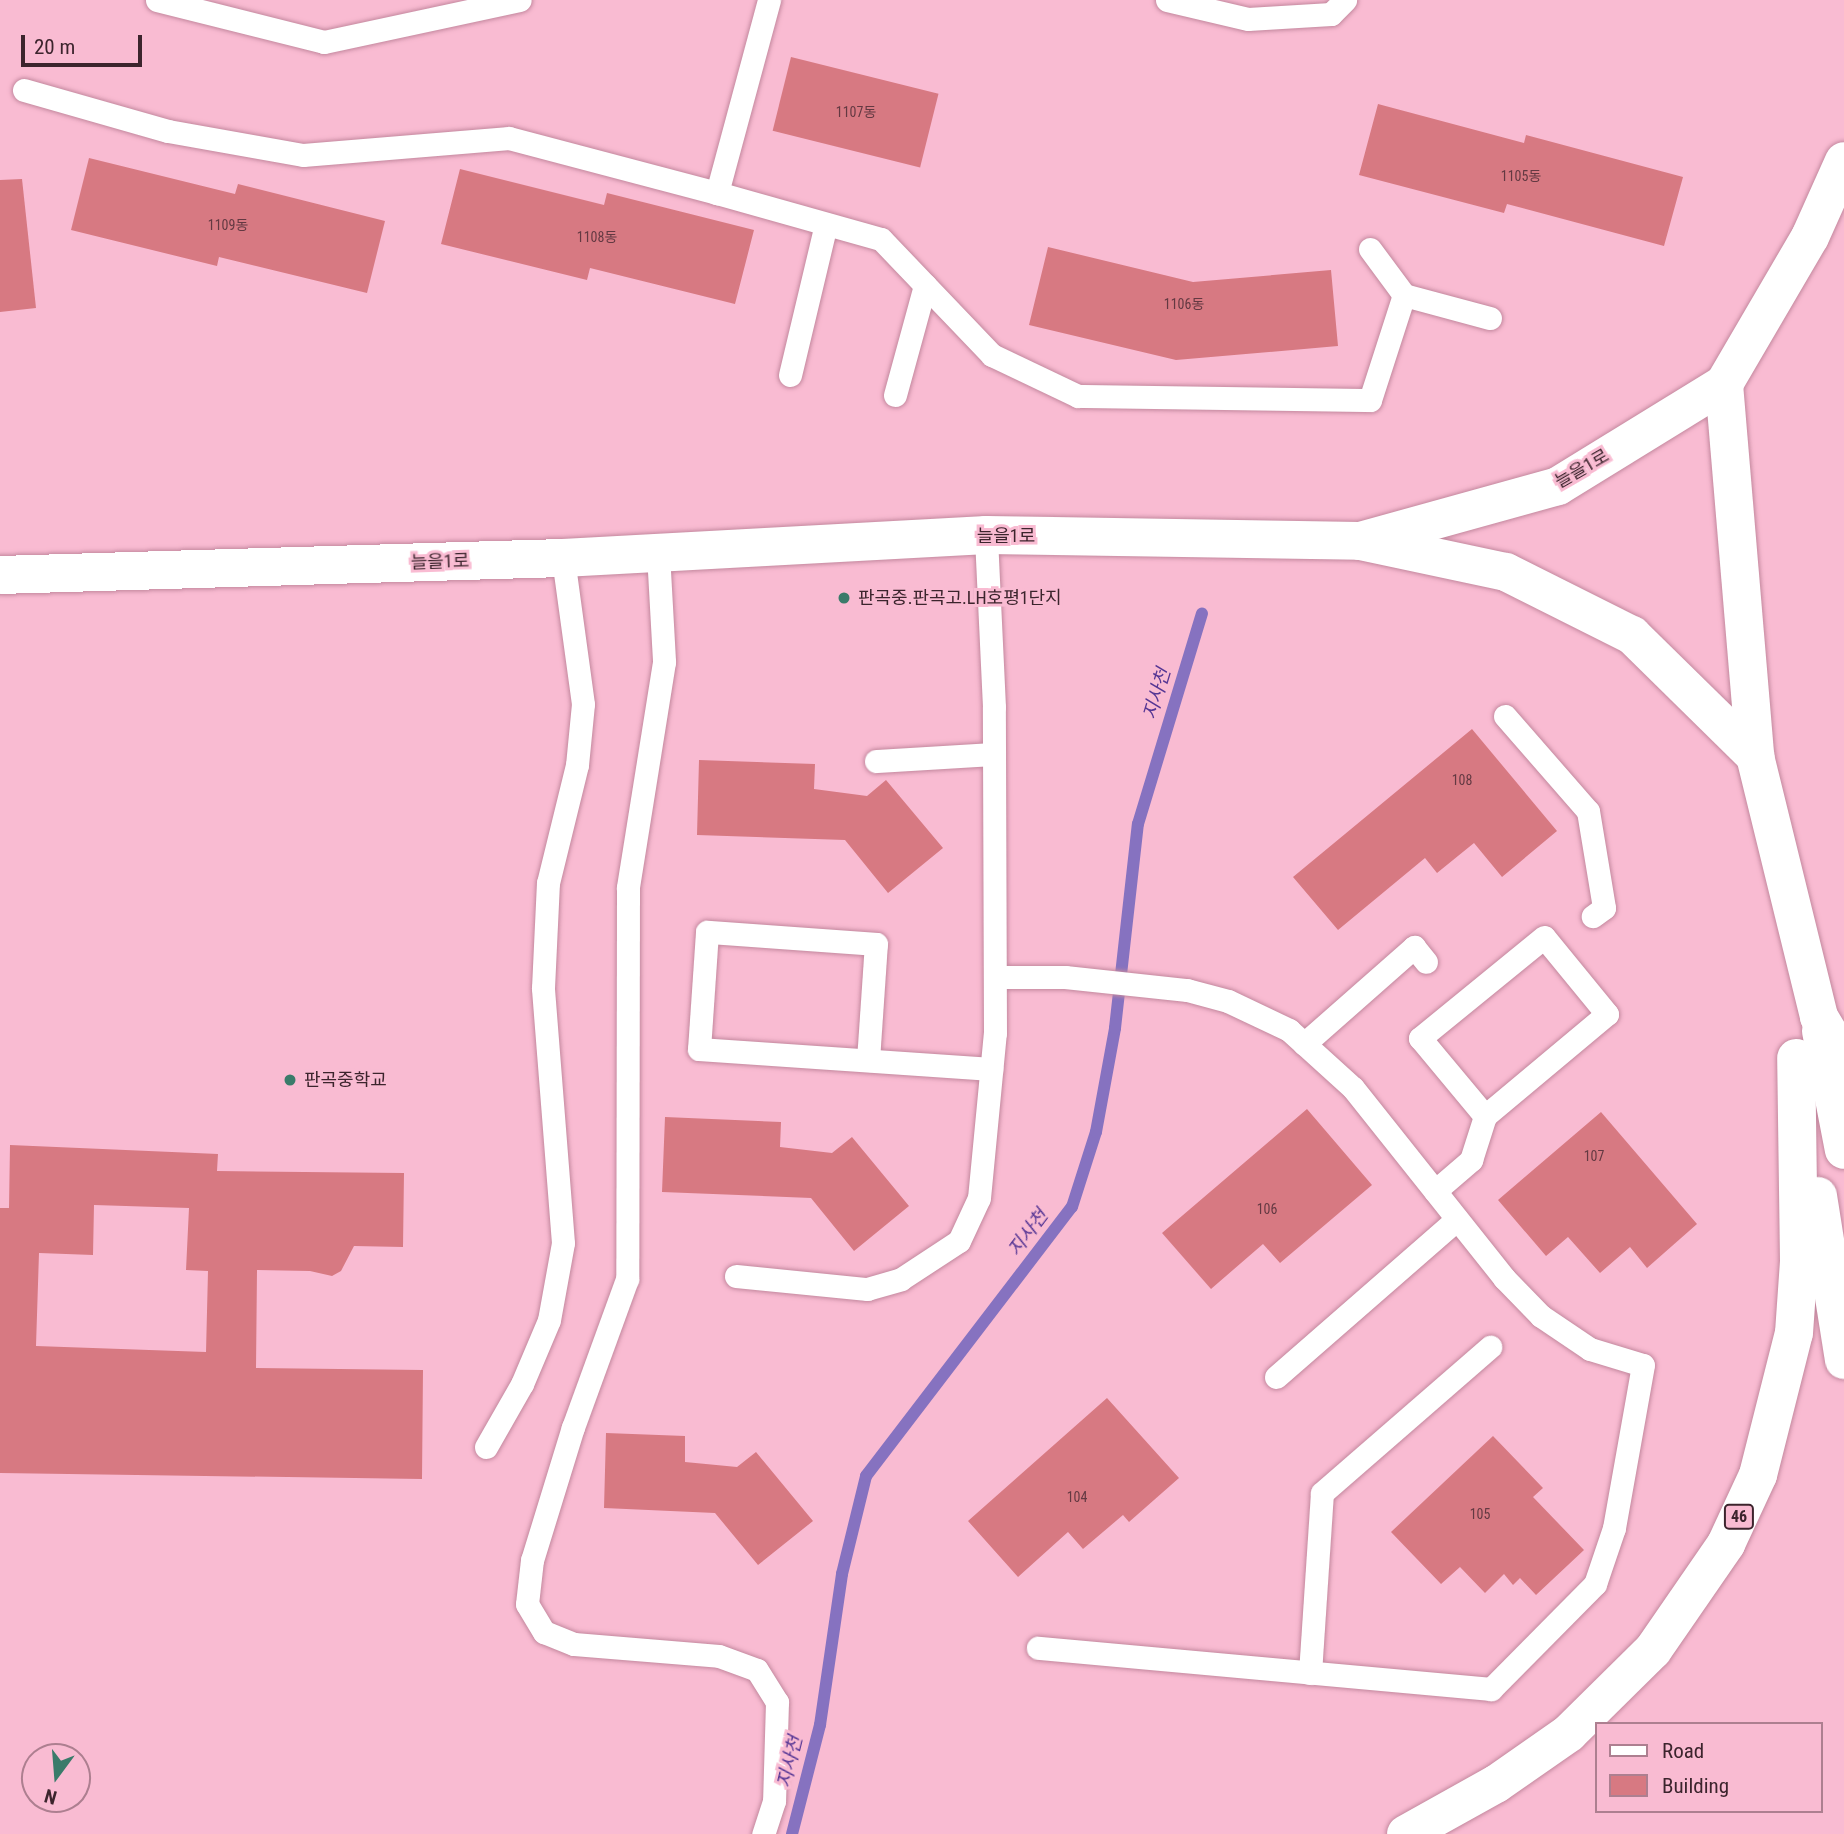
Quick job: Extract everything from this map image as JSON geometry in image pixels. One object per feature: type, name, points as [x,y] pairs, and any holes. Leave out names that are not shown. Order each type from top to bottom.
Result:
[{"type":"main road","name":"늘을1로","points":[[0,575],[564,558],[986,535],[1360,541],[1558,486],[1724,384],[1810,237],[1844,161]]},
{"type":"main road","points":[[1724,384],[1755,756],[1818,1017],[1844,1150]]},
{"type":"main road","points":[[1360,541],[1506,572],[1632,635],[1755,756]]},
{"type":"main road","name":"46","points":[[1406,1834],[1496,1784],[1569,1733],[1653,1650],[1726,1544],[1758,1475],[1794,1333],[1799,1261],[1796,1058],[1789,905]]},
{"type":"main road","points":[[1818,1017],[1844,1059]]},
{"type":"main road","name":"46","points":[[1796,1058],[1844,1360]]},
{"type":"lane","points":[[157,0],[324,42],[520,0]]},
{"type":"lane","points":[[717,193],[769,0]]},
{"type":"lane","points":[[1167,0],[1248,19],[1331,14],[1345,0]]},
{"type":"lane","points":[[24,90],[168,131],[303,155],[509,138],[881,239],[992,355],[1078,396],[1370,400],[1404,295]]},
{"type":"lane","points":[[790,374],[826,224]]},
{"type":"lane","points":[[1370,248],[1404,295],[1490,318]]},
{"type":"lane","points":[[895,395],[925,285]]},
{"type":"lane","points":[[736,1276],[867,1289],[901,1279],[959,1241],[979,1198],[991,1069],[995,977],[994,754],[986,535]]},
{"type":"lane","points":[[658,553],[664,662],[628,888],[627,1279],[572,1427],[532,1560],[527,1604],[544,1632],[574,1644],[719,1656],[757,1670],[777,1702],[774,1801],[763,1834]]},
{"type":"lane","points":[[486,1447],[522,1384],[549,1320],[563,1243],[543,988],[548,883],[577,765],[583,704],[564,558]]},
{"type":"lane","points":[[1505,716],[1588,811],[1604,908],[1593,916]]},
{"type":"lane","points":[[876,761],[994,754]]},
{"type":"lane","points":[[868,1060],[876,943],[707,932],[699,1049],[991,1069]]},
{"type":"lane","points":[[1435,1191],[1471,1160],[1485,1116],[1607,1014],[1544,937],[1420,1038],[1485,1116]]},
{"type":"lane","points":[[1304,1044],[1414,947],[1426,961]]},
{"type":"lane","points":[[995,977],[1065,977],[1187,990],[1228,1001],[1289,1030],[1353,1088],[1457,1219],[1541,1316],[1590,1349],[1643,1365],[1614,1528],[1595,1584],[1491,1689],[1038,1648]]},
{"type":"lane","points":[[1276,1377],[1457,1219]]},
{"type":"lane","points":[[1310,1673],[1322,1493],[1490,1347]]},
{"type":"building","points":[[791,57],[938,94],[920,168],[773,131]]},
{"type":"building","points":[[1378,104],[1524,143],[1526,135],[1683,177],[1664,246],[1507,204],[1504,213],[1359,175]]},
{"type":"building","points":[[89,158],[235,194],[238,184],[385,221],[367,293],[219,257],[217,266],[71,230]]},
{"type":"building","points":[[460,169],[604,205],[607,193],[754,230],[735,304],[590,268],[587,280],[441,244]]},
{"type":"building","points":[[22,179],[36,308],[0,312],[0,180]]},
{"type":"building","points":[[1048,247],[1193,282],[1331,270],[1338,346],[1176,360],[1029,325]]},
{"type":"building","points":[[1472,729],[1557,831],[1502,877],[1474,843],[1437,873],[1425,858],[1338,930],[1293,877]]},
{"type":"building","points":[[699,760],[815,764],[814,789],[867,796],[886,780],[943,848],[888,893],[845,840],[697,835]]},
{"type":"building","points":[[1307,1109],[1372,1185],[1280,1263],[1263,1244],[1211,1289],[1162,1233]]},
{"type":"building","points":[[1601,1112],[1697,1224],[1647,1268],[1630,1247],[1600,1273],[1568,1237],[1546,1256],[1498,1200]]},
{"type":"building","points":[[665,1117],[781,1122],[780,1147],[832,1153],[852,1137],[909,1206],[854,1251],[811,1198],[662,1192]]},
{"type":"building","points":[[10,1145],[218,1154],[217,1171],[404,1173],[403,1247],[354,1246],[341,1271],[332,1276],[310,1271],[257,1270],[256,1368],[423,1370],[422,1479],[0,1473],[0,1208],[9,1208]],"holes":[[[94,1205],[189,1208],[186,1270],[208,1271],[206,1352],[36,1346],[39,1253],[93,1255]]]},
{"type":"building","points":[[1107,1398],[1179,1478],[1129,1522],[1123,1515],[1083,1549],[1068,1532],[1018,1577],[968,1521]]},
{"type":"building","points":[[606,1433],[685,1436],[685,1462],[737,1467],[756,1452],[813,1521],[758,1565],[715,1513],[604,1508]]},
{"type":"building","points":[[1493,1436],[1543,1488],[1533,1497],[1584,1550],[1536,1595],[1520,1578],[1513,1585],[1504,1574],[1485,1593],[1460,1567],[1441,1584],[1391,1532]]},
{"type":"waterway","name":"지사천","points":[[792,1834],[820,1725],[842,1574],[866,1476],[1072,1207],[1096,1132],[1115,1028],[1138,824],[1202,613]]},
{"type":"place","name":"판곡중.판곡고.LH호평1단지","points":[[844,598]]},
{"type":"place","name":"판곡중학교","points":[[290,1080]]}]
